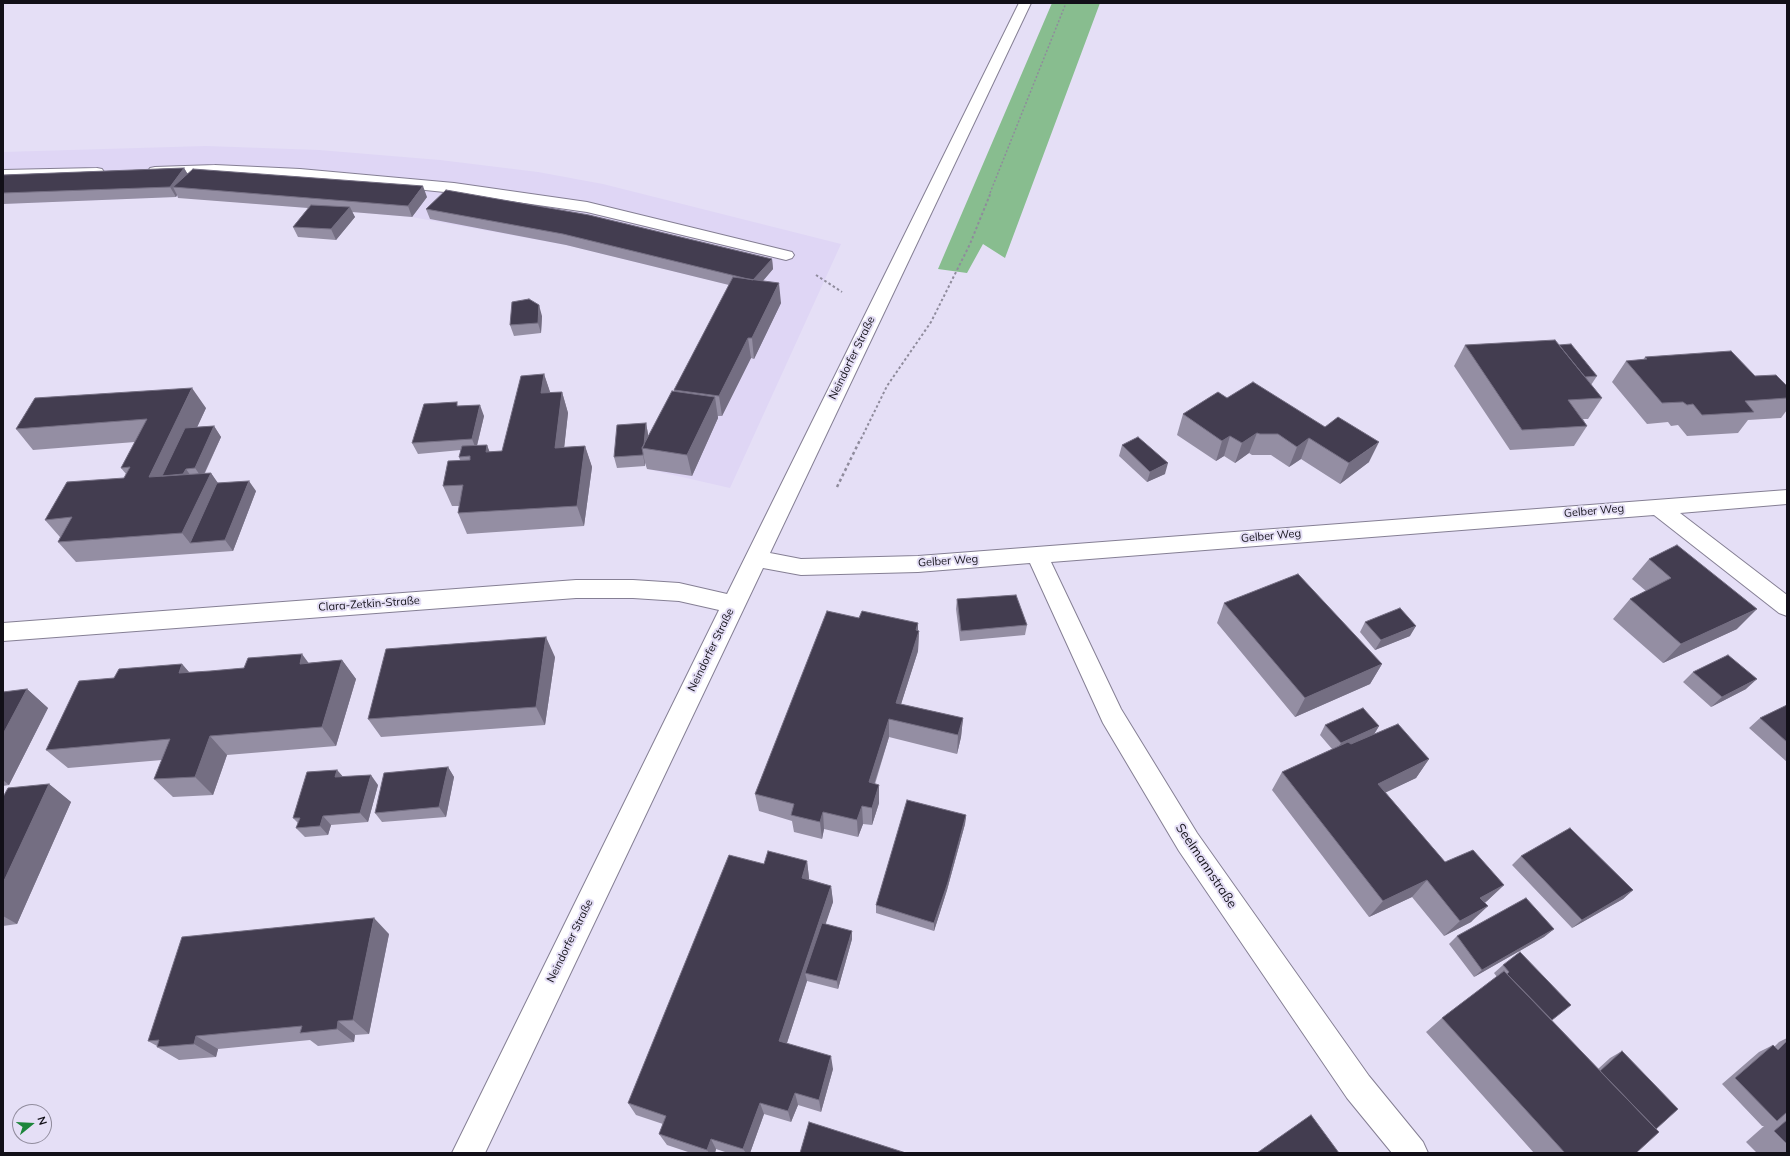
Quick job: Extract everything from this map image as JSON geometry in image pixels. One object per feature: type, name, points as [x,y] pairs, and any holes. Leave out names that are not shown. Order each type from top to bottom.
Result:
[{"type":"street","name":"Neindorfer Straße","points":[[468,1153],[874,312],[1025,3]]},
{"type":"street","points":[[140,172],[215,169],[300,173],[454,188],[587,207],[786,255]]},
{"type":"street","points":[[3,174],[109,172]]},
{"type":"street","name":"Gelber Weg","points":[[756,558],[800,567],[918,564],[1787,497]]},
{"type":"street","points":[[1657,506],[1787,607]]},
{"type":"street","name":"Seelmannstraße","points":[[1037,555],[1112,716],[1188,842],[1358,1087],[1412,1153]]},
{"type":"street","name":"Clara-Zetkin-Straße","points":[[3,632],[576,589],[633,589],[679,592],[733,604]]},
{"type":"path","points":[[835,490],[887,386],[931,322],[970,244],[1066,3]]},
{"type":"path","points":[[786,255],[874,312]]},
{"type":"shaded area","points":[[206,146],[319,150],[440,160],[538,172],[603,184],[841,244],[730,488],[647,469],[742,288],[566,245],[412,217],[176,197],[3,204],[3,152]]},
{"type":"green space","points":[[1052,3],[1100,3],[1005,258],[983,244],[967,273],[938,269]]},
{"type":"building","points":[[184,168],[170,187],[3,193],[3,175]]},
{"type":"building","points":[[193,169],[423,186],[408,206],[173,187]]},
{"type":"building","points":[[446,190],[589,215],[772,259],[753,280],[563,234],[426,209]]},
{"type":"building","points":[[311,205],[350,207],[331,229],[293,227]]},
{"type":"building","points":[[733,277],[779,283],[752,338],[748,338],[719,396],[674,390]]},
{"type":"building","points":[[529,299],[539,305],[538,323],[510,325],[512,302]]},
{"type":"building","points":[[1555,340],[1602,398],[1568,400],[1587,426],[1522,430],[1465,345]]},
{"type":"building","points":[[1571,344],[1597,376],[1585,377],[1559,345]]},
{"type":"building","points":[[1731,351],[1755,376],[1776,375],[1787,386],[1787,398],[1745,401],[1754,412],[1702,415],[1693,404],[1687,405],[1683,402],[1662,403],[1626,361],[1647,359],[1645,357]]},
{"type":"building","points":[[544,374],[541,393],[562,392],[555,448],[585,446],[577,506],[458,513],[463,485],[443,486],[448,461],[470,460],[470,456],[459,457],[462,446],[487,445],[486,452],[502,451],[521,376]]},
{"type":"building","points":[[1253,382],[1325,427],[1338,417],[1379,442],[1349,463],[1309,438],[1297,447],[1278,434],[1257,433],[1242,443],[1230,436],[1222,441],[1183,414],[1218,392],[1227,398]]},
{"type":"building","points":[[192,388],[149,477],[211,473],[182,533],[58,542],[72,517],[45,520],[67,482],[124,478],[130,467],[121,468],[147,419],[16,429],[35,398]]},
{"type":"building","points":[[672,391],[715,397],[687,455],[642,448]]},
{"type":"building","points":[[457,402],[457,406],[480,405],[472,439],[412,443],[424,404]]},
{"type":"building","points":[[646,423],[644,445],[642,448],[643,455],[614,457],[617,425]]},
{"type":"building","points":[[214,426],[195,468],[186,469],[183,474],[162,476],[185,428]]},
{"type":"building","points":[[1138,437],[1168,463],[1150,472],[1122,445]]},
{"type":"building","points":[[249,481],[225,540],[190,543],[217,483]]},
{"type":"building","points":[[1677,545],[1757,609],[1681,644],[1630,599],[1671,578],[1649,559]]},
{"type":"building","points":[[1298,574],[1382,664],[1305,698],[1224,603]]},
{"type":"building","points":[[1016,595],[1027,625],[961,631],[957,599]]},
{"type":"building","points":[[1400,608],[1416,626],[1381,640],[1365,622]]},
{"type":"building","points":[[827,611],[859,618],[862,611],[918,623],[916,630],[919,631],[896,703],[963,718],[958,735],[889,719],[869,782],[879,785],[872,808],[862,806],[857,820],[823,812],[820,822],[791,815],[794,804],[755,794]]},
{"type":"building","points":[[546,637],[536,707],[368,719],[386,649]]},
{"type":"building","points":[[302,654],[300,664],[342,660],[322,727],[210,736],[195,777],[154,779],[170,739],[46,750],[79,681],[114,678],[119,669],[182,664],[179,673],[210,671],[244,668],[248,658]]},
{"type":"building","points":[[1728,655],[1757,679],[1722,697],[1693,672]]},
{"type":"building","points":[[27,689],[3,734],[3,692]]},
{"type":"building","points":[[1787,705],[1787,742],[1760,718]]},
{"type":"building","points":[[1363,708],[1379,726],[1341,743],[1325,725]]},
{"type":"building","points":[[1398,724],[1429,759],[1378,784],[1445,862],[1473,850],[1504,885],[1480,898],[1488,906],[1460,921],[1427,880],[1383,901],[1282,772],[1348,742],[1351,744]]},
{"type":"building","points":[[448,767],[439,807],[375,813],[384,773]]},
{"type":"building","points":[[337,770],[335,777],[371,775],[360,813],[323,816],[320,826],[296,828],[300,818],[293,818],[307,772]]},
{"type":"building","points":[[49,784],[3,883],[3,797],[8,788]]},
{"type":"building","points":[[907,800],[966,815],[948,882],[934,923],[876,905]]},
{"type":"building","points":[[1570,828],[1633,890],[1582,920],[1521,856]]},
{"type":"building","points":[[768,851],[807,861],[802,878],[831,886],[779,1041],[831,1056],[819,1100],[795,1093],[788,1111],[760,1103],[743,1149],[711,1139],[707,1150],[659,1134],[666,1116],[628,1103],[729,855],[764,864]]},
{"type":"building","points":[[1526,898],[1554,929],[1482,970],[1457,936]]},
{"type":"building","points":[[374,918],[353,1020],[338,1021],[337,1029],[300,1033],[302,1026],[196,1036],[194,1044],[157,1047],[159,1040],[148,1041],[182,937]]},
{"type":"building","points":[[822,923],[852,931],[837,981],[805,973]]},
{"type":"building","points":[[1520,952],[1571,1005],[1552,1020],[1507,974],[1509,972],[1503,965]]},
{"type":"building","points":[[1504,971],[1659,1132],[1636,1153],[1565,1153],[1442,1018]]},
{"type":"building","points":[[1787,1041],[1787,1112],[1777,1121],[1735,1078],[1773,1045],[1778,1050]]},
{"type":"building","points":[[1622,1051],[1678,1109],[1656,1129],[1600,1071]]},
{"type":"building","points":[[1311,1115],[1339,1153],[1257,1153]]},
{"type":"building","points":[[1787,1120],[1787,1144],[1774,1131]]},
{"type":"building","points":[[809,1122],[906,1153],[800,1153]]}]
